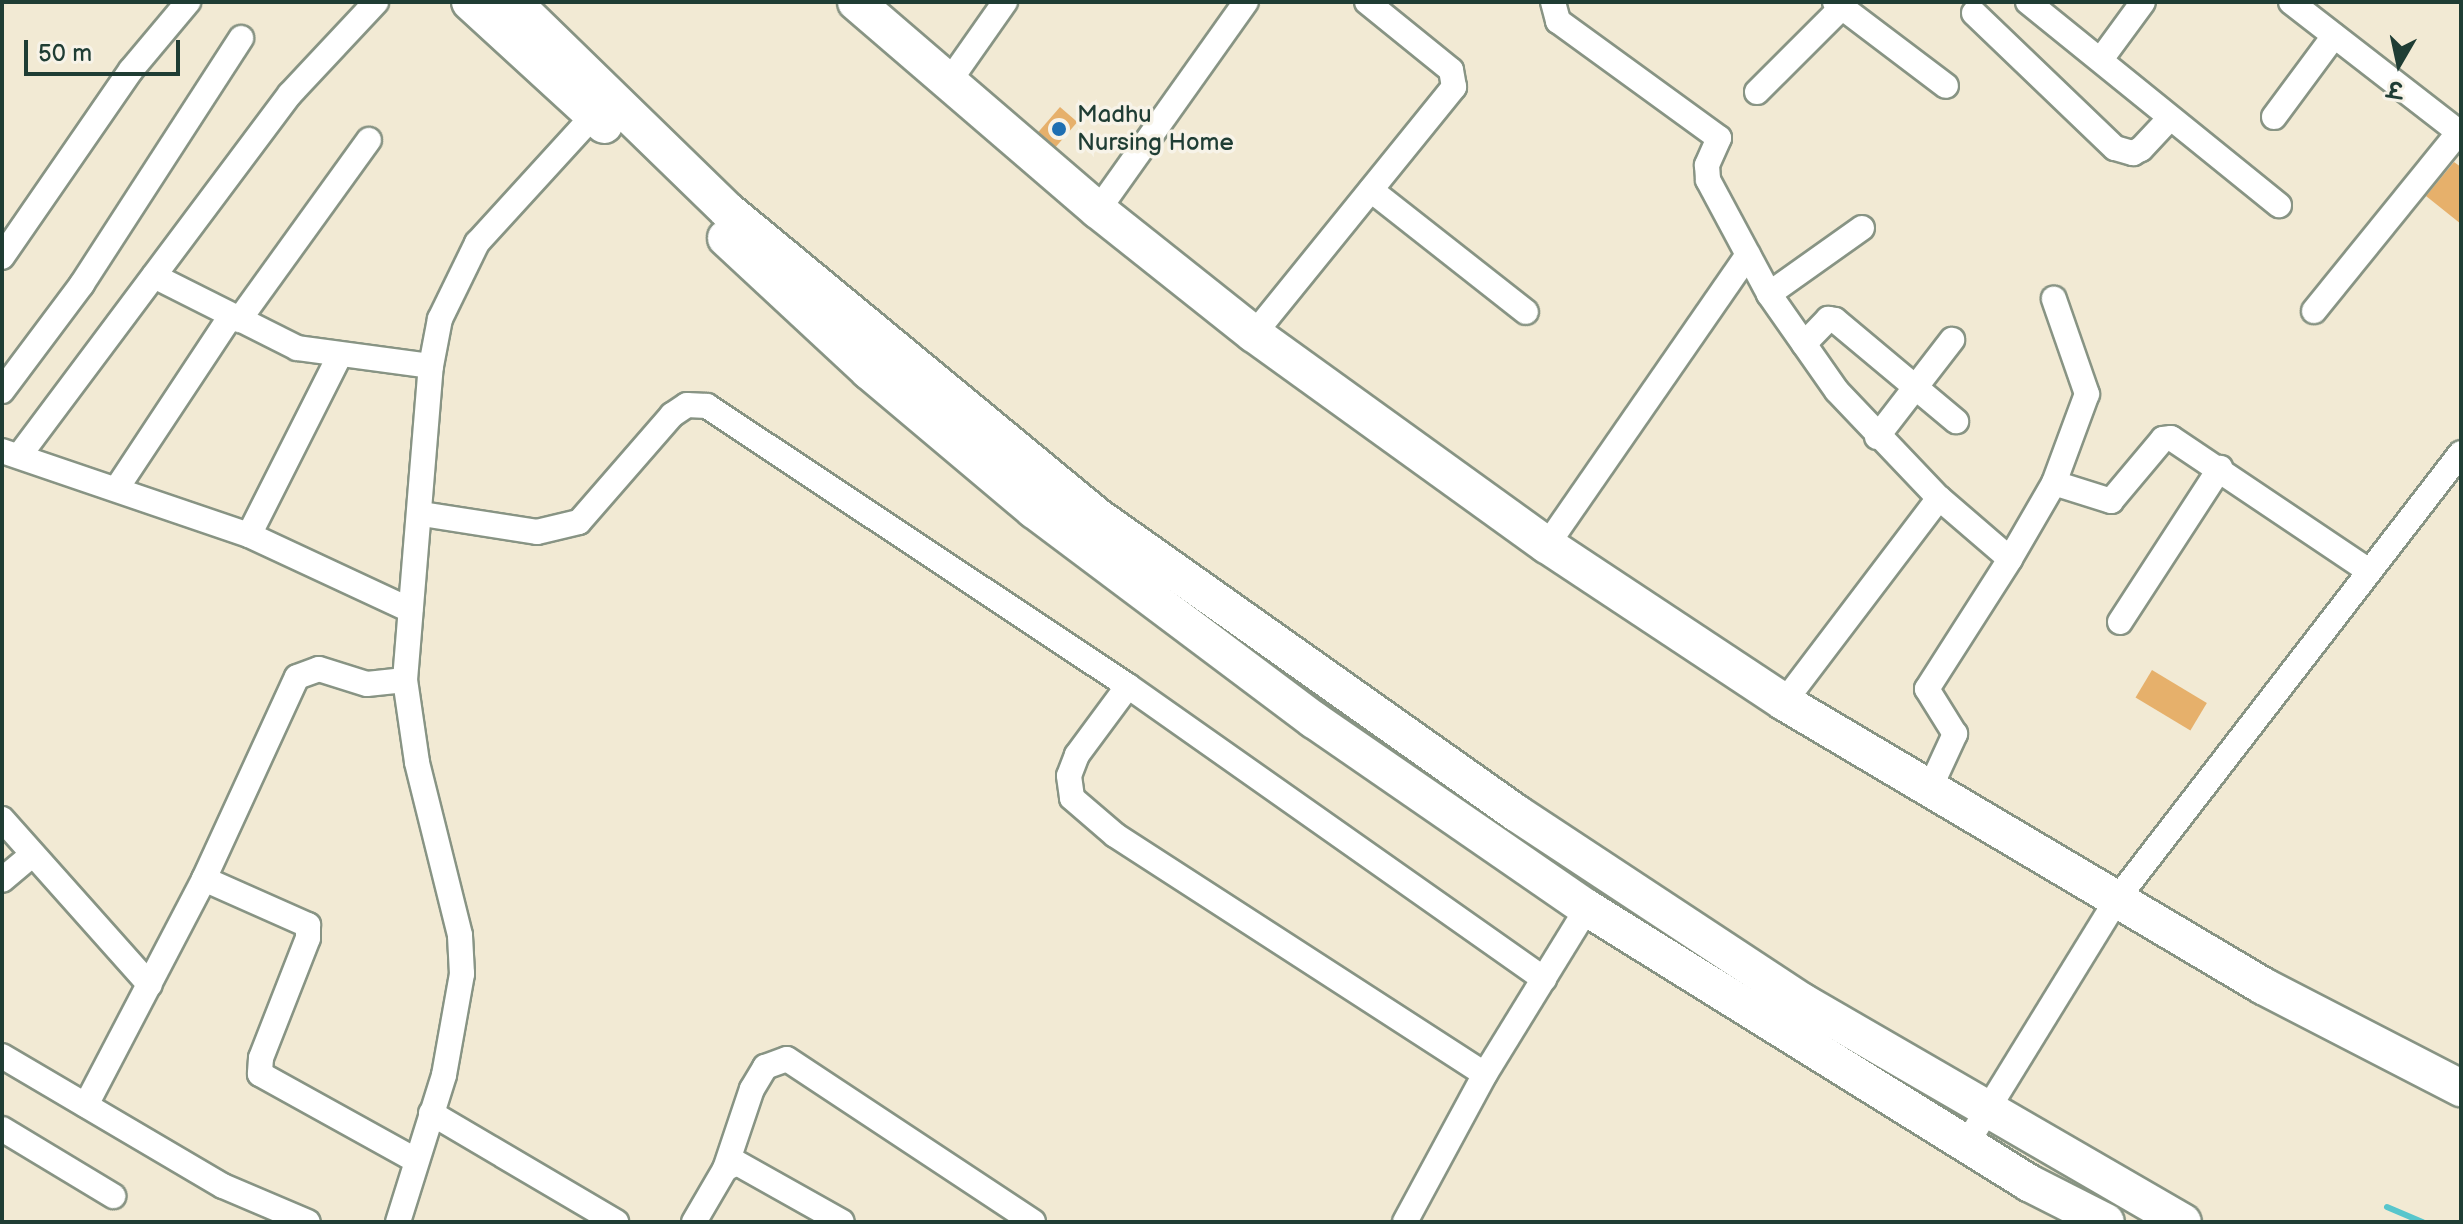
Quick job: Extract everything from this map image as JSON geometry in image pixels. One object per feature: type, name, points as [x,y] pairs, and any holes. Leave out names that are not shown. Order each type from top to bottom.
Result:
[{"type":"main road","points":[[470,2],[1098,517],[1516,813],[1803,1002],[2183,1222]]},
{"type":"main road","points":[[513,2],[601,107],[869,371],[1034,510],[1314,720],[1587,908],[1967,1143],[2106,1222]]},
{"type":"main road","points":[[856,2],[1098,210],[1254,334],[1547,545],[1784,702],[2263,986],[2461,1088]]},
{"type":"street","points":[[2,257],[131,70],[188,2]]},
{"type":"street","points":[[376,2],[290,94],[154,276],[11,454],[249,535],[410,610]]},
{"type":"street","points":[[948,83],[1005,2]]},
{"type":"street","points":[[1098,210],[1246,2]]},
{"type":"street","points":[[1254,334],[1456,80],[1367,2]]},
{"type":"street","points":[[1553,2],[1558,21],[1719,138],[1707,165],[1708,180],[1769,294],[1877,437],[1939,498],[2010,559]]},
{"type":"street","points":[[2028,2],[2102,58],[2170,118],[2279,205]]},
{"type":"street","points":[[2102,58],[2143,2]]},
{"type":"street","points":[[2291,2],[2460,133],[2314,311]]},
{"type":"street","points":[[1757,92],[1838,5],[1946,86]]},
{"type":"street","points":[[1974,13],[2115,148],[2133,153],[2141,149],[2170,118]]},
{"type":"street","points":[[2274,117],[2334,36]]},
{"type":"street","points":[[2,391],[82,284],[241,38]]},
{"type":"street","points":[[398,1222],[459,1013],[462,974],[460,935],[417,762],[405,680],[422,514],[431,366],[445,305],[477,243],[601,107]]},
{"type":"street","points":[[117,488],[235,318],[369,140]]},
{"type":"street","points":[[1371,190],[1526,312]]},
{"type":"street","points":[[1769,294],[1862,228]]},
{"type":"street","points":[[1547,545],[1748,255]]},
{"type":"street","points":[[154,276],[297,348],[339,357],[431,366]]},
{"type":"street","points":[[1930,788],[1955,734],[1927,689],[2010,559],[2054,483],[2087,394],[2054,299]]},
{"type":"street","points":[[1804,344],[1828,319],[1835,320],[1956,421]]},
{"type":"street","points":[[1877,437],[1952,340]]},
{"type":"street","points":[[249,535],[339,357]]},
{"type":"street","points":[[422,514],[537,532],[579,522],[672,415],[687,405],[707,406],[1128,686],[1544,979]]},
{"type":"street","points":[[2054,483],[2111,501],[2163,439],[2171,438],[2220,468],[2369,571]]},
{"type":"street","points":[[1967,1143],[2117,899],[2461,453]]},
{"type":"street","points":[[2120,622],[2220,468]]},
{"type":"street","points":[[1784,702],[1939,498]]},
{"type":"street","points":[[86,1105],[204,879],[297,677],[319,669],[367,684],[405,680]]},
{"type":"street","points":[[1128,686],[1077,755],[1069,776],[1072,798],[1115,835],[1485,1074]]},
{"type":"street","points":[[2,819],[31,856],[150,985]]},
{"type":"street","points":[[2,880],[31,856]]},
{"type":"street","points":[[204,879],[308,925],[260,1074],[415,1160]]},
{"type":"street","points":[[1405,1222],[1485,1074],[1587,908]]},
{"type":"street","points":[[2,1056],[223,1186],[308,1222]]},
{"type":"street","points":[[694,1222],[725,1169],[752,1089],[765,1067],[787,1059],[1033,1222]]},
{"type":"street","points":[[431,1113],[616,1222]]},
{"type":"street","points":[[2,1129],[113,1196]]},
{"type":"street","points":[[725,1169],[737,1163],[749,1167],[842,1222]]},
{"type":"building","points":[[1060,107],[1077,122],[1056,147],[1038,132]]},
{"type":"building","points":[[2454,162],[2461,167],[2461,224],[2426,196]]},
{"type":"building","points":[[2152,670],[2207,703],[2190,730],[2136,697]]},
{"type":"waterway","points":[[2387,1207],[2423,1222]]},
{"type":"place","name":"Madhu Nursing Home","points":[[1059,129]]}]
